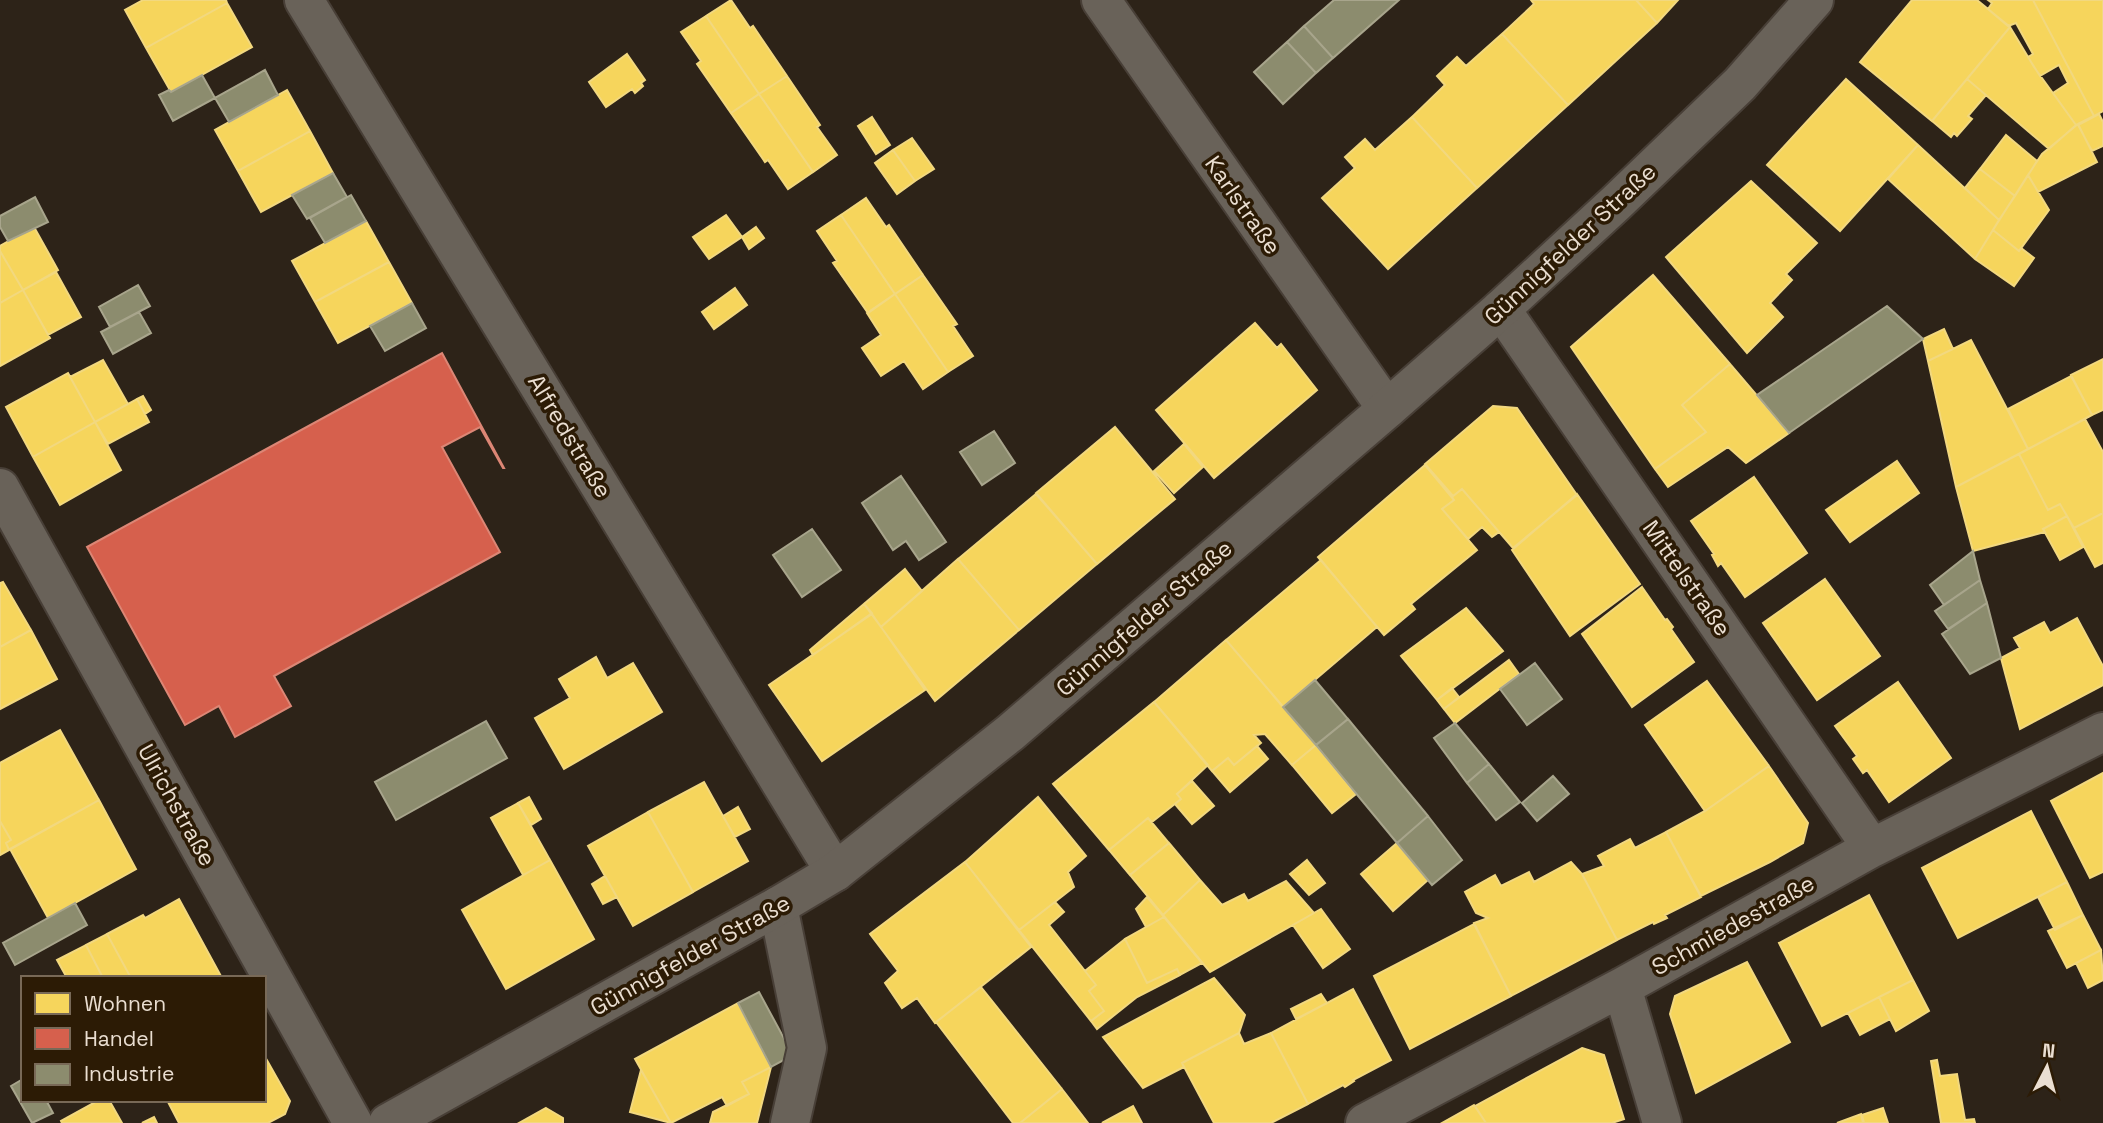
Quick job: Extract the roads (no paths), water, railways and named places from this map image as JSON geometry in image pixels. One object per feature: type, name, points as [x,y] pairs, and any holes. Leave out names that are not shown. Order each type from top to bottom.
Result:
[{"type":"street","name":"Alfredstraße","points":[[304,0],[835,872]]},
{"type":"street","name":"Karlstraße","points":[[1101,0],[1387,409]]},
{"type":"street","name":"Günnigfelder Straße","points":[[388,1123],[835,872],[1010,733],[1501,309],[1740,84],[1814,0]]},
{"type":"street","name":"Mittelstraße","points":[[1501,309],[1872,848]]},
{"type":"street","name":"Ulrichstraße","points":[[0,488],[352,1123]]},
{"type":"street","name":"Schmiedestraße","points":[[1365,1123],[1622,987],[1872,848],[2103,732]]},
{"type":"street","points":[[778,906],[807,1048],[790,1123]]},
{"type":"street","points":[[1622,987],[1662,1123]]}]
